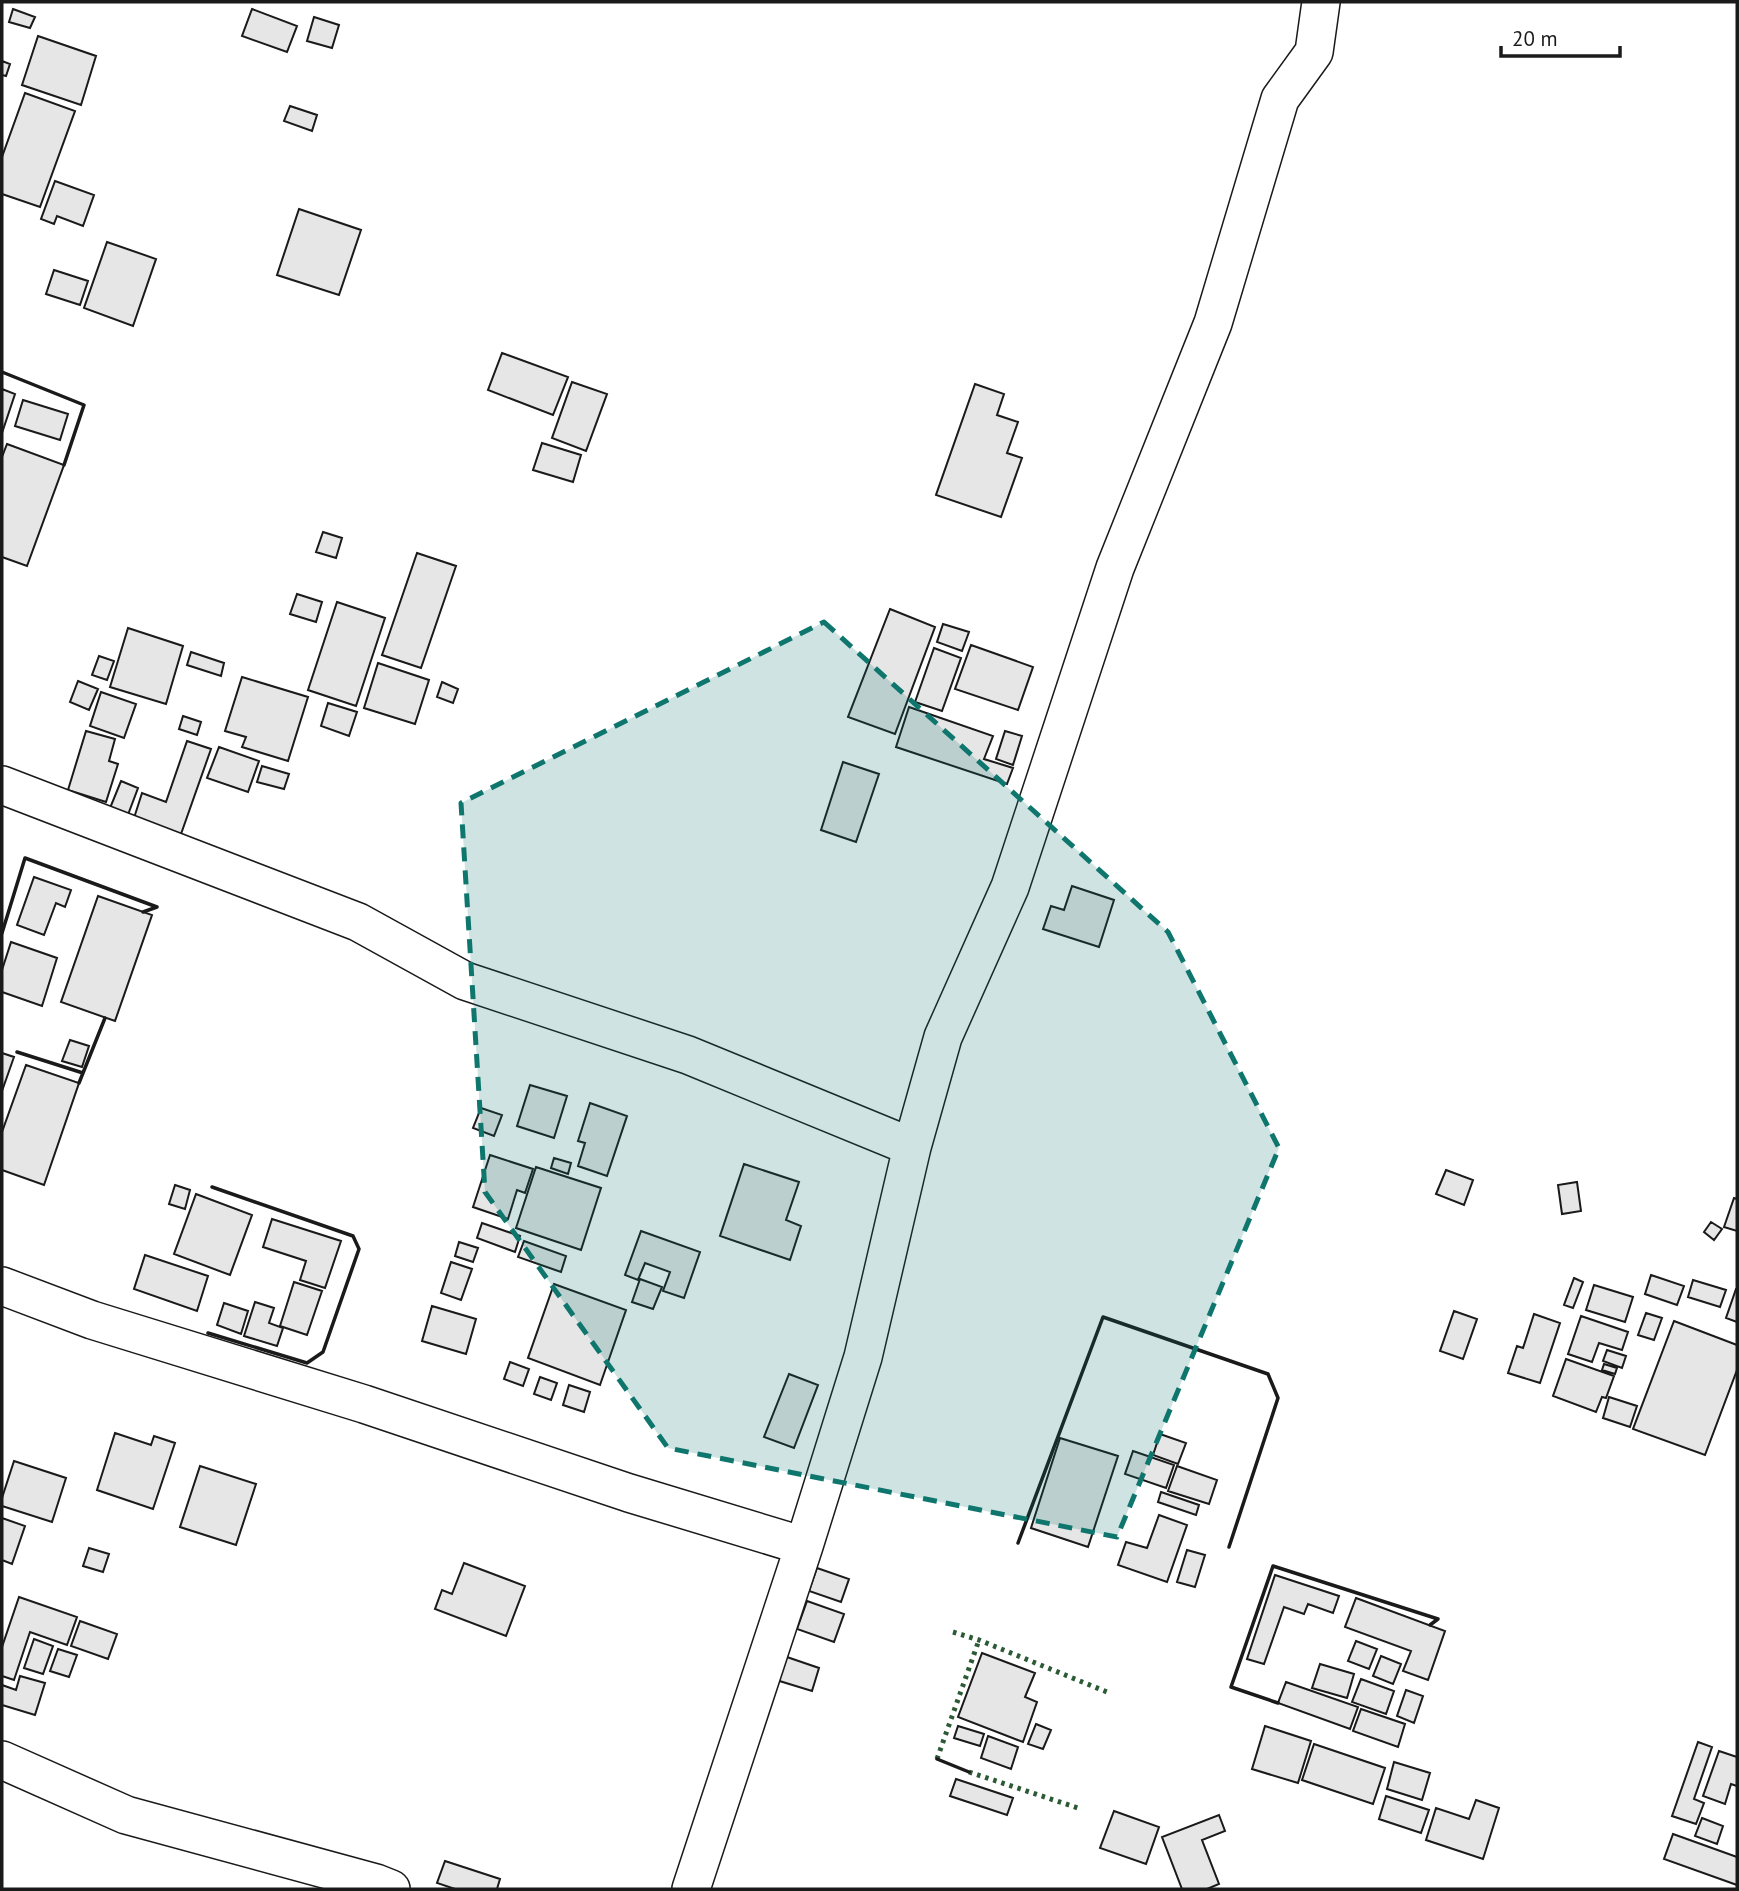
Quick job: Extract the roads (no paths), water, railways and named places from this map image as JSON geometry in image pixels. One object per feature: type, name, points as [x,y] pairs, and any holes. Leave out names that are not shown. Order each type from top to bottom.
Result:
[{"type":"street","points":[[691,1889],[863,1357],[912,1147],[943,1037],[1010,887],[1115,568],[1213,323],[1280,99],[1314,52],[1321,2]]},
{"type":"street","points":[[2,785],[358,922],[465,981],[688,1055],[912,1147]]},
{"type":"street","points":[[2,1286],[92,1320],[364,1404],[629,1493],[804,1546]]},
{"type":"street","points":[[2,1760],[126,1815],[391,1889]]}]
